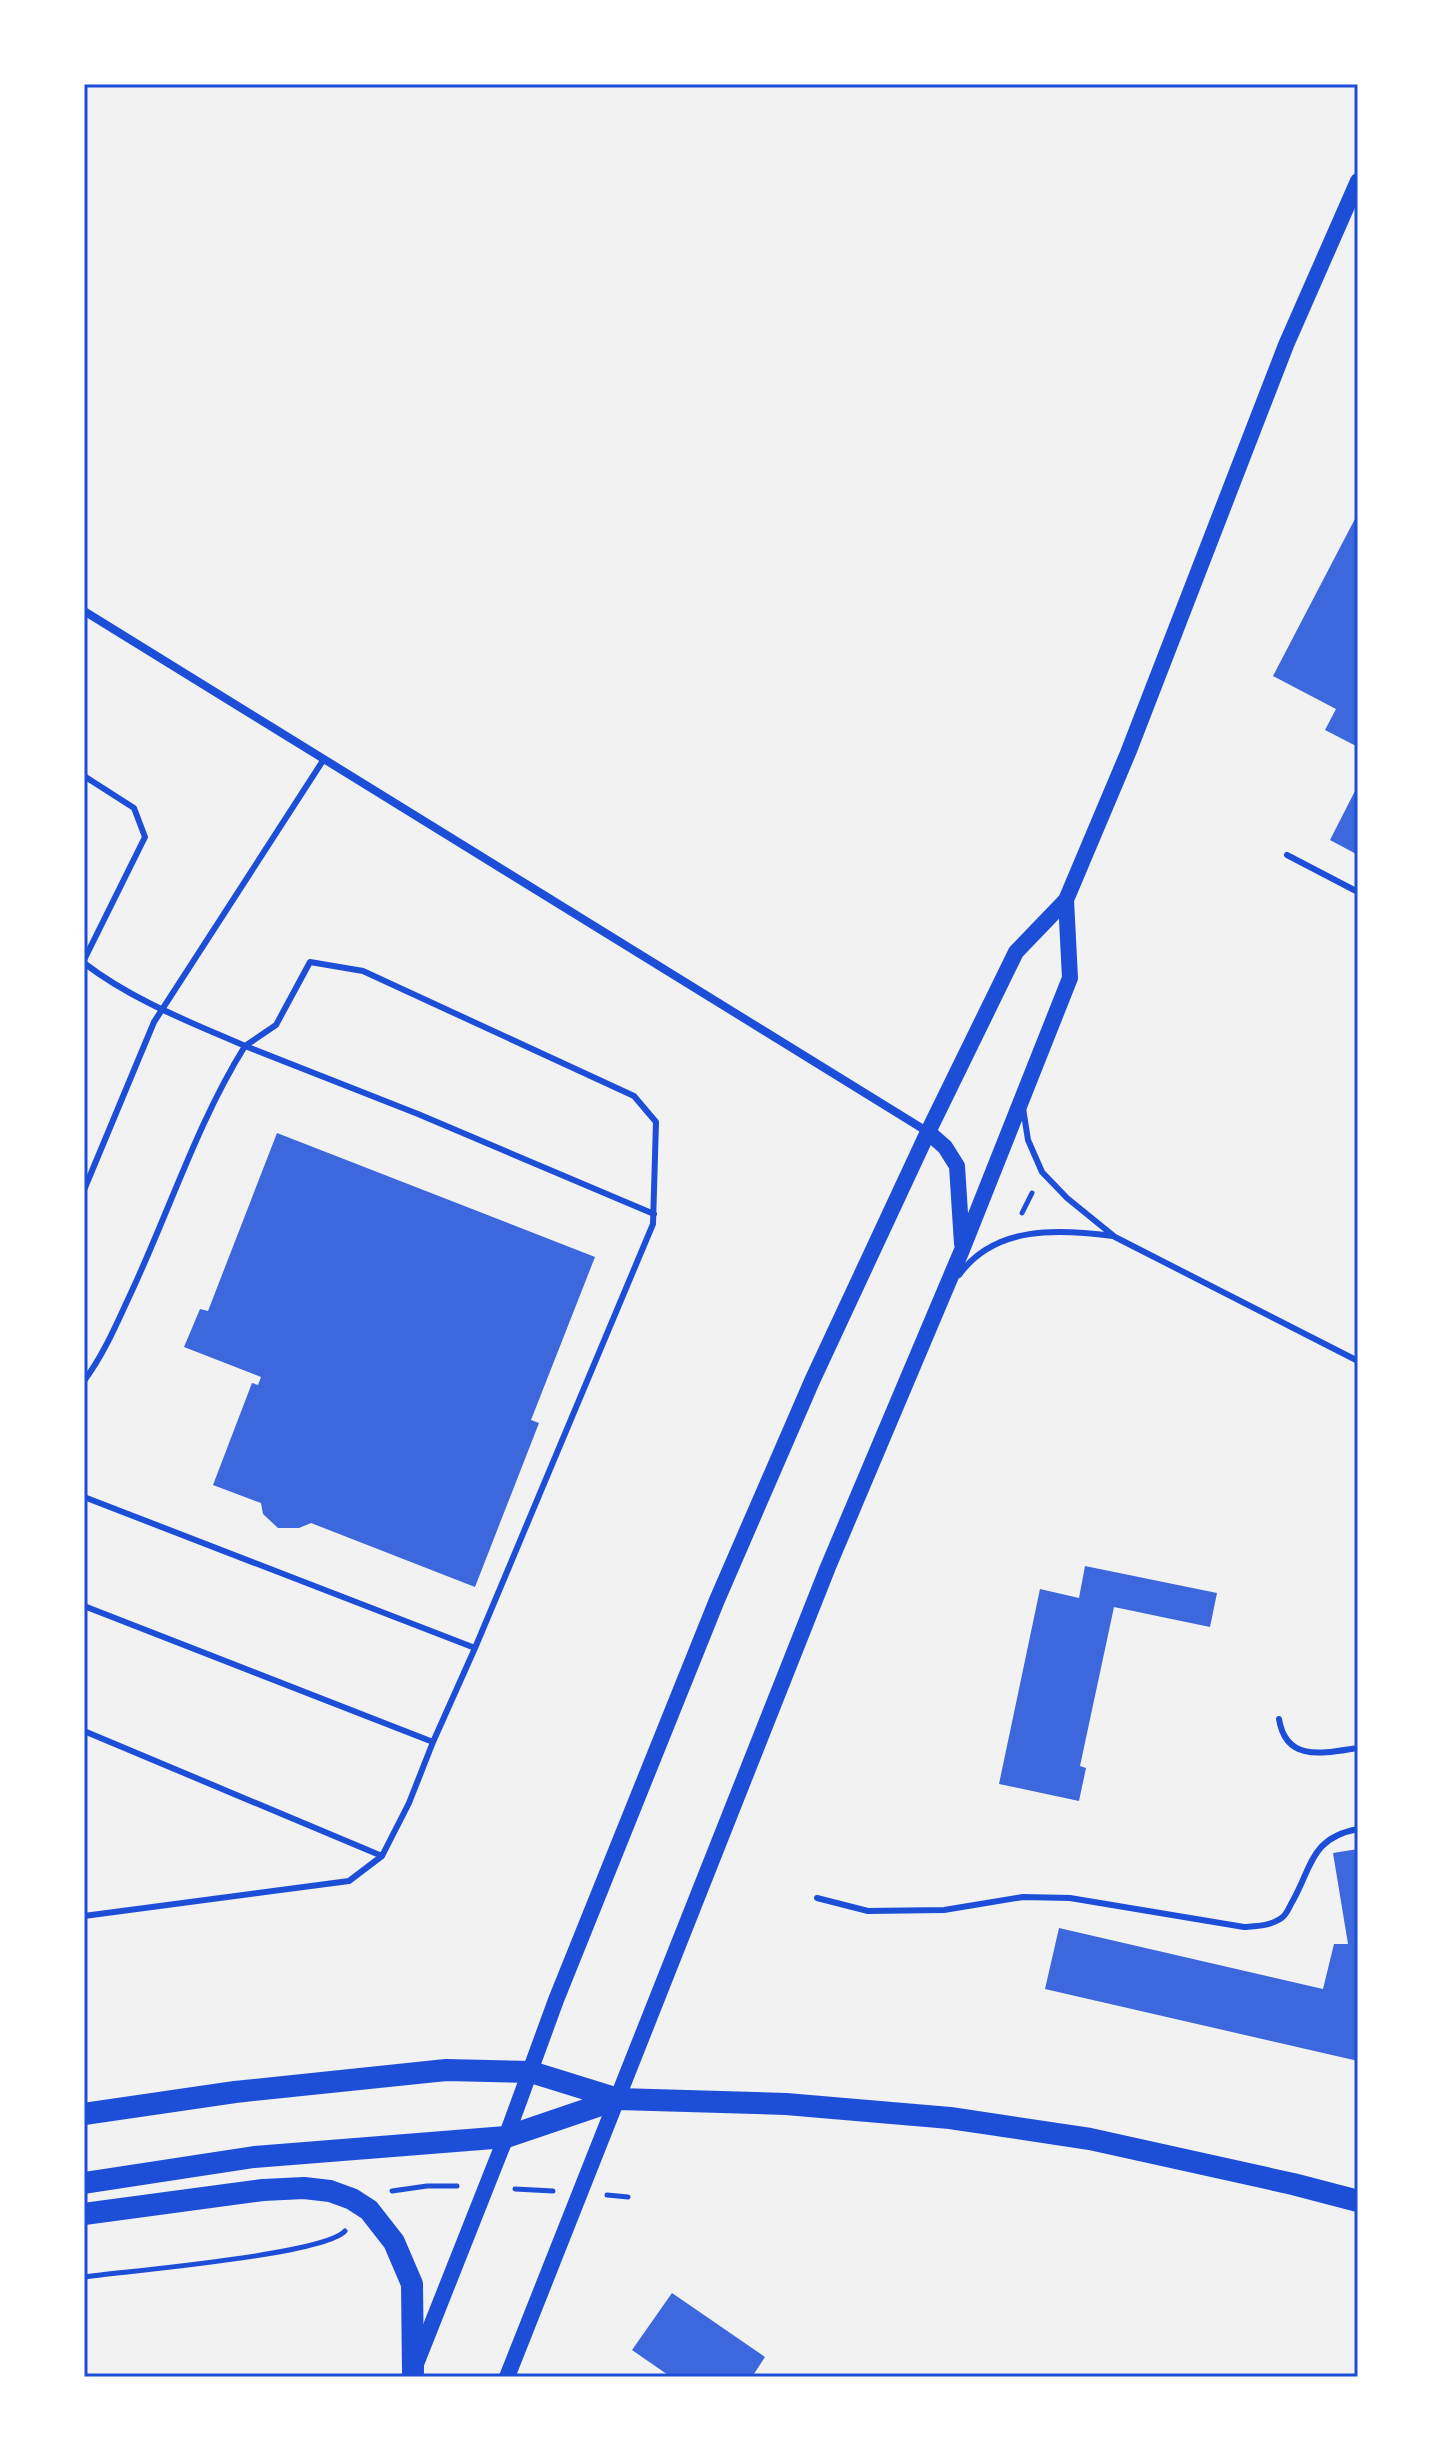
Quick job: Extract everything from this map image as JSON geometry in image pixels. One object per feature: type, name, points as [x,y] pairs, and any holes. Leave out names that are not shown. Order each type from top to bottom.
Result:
[{"type":"highway","points":[[84,2114],[235,2092],[446,2070],[531,2072],[618,2099],[786,2104],[950,2118],[1090,2139],[1358,2201]]},
{"type":"highway","points":[[84,2183],[254,2157],[506,2137],[618,2099]]},
{"type":"highway","points":[[84,2214],[263,2190],[330,2191],[352,2199],[369,2210],[394,2242],[412,2284],[412,2375]]},
{"type":"main road","points":[[412,2375],[531,2072],[556,2000],[717,1600],[812,1381],[1016,952],[1066,900],[1128,753],[1286,345],[1358,181]]},
{"type":"main road","points":[[507,2377],[828,1567],[943,1297],[1070,978],[1066,900]]},
{"type":"main road","points":[[928,1132],[945,1147],[957,1166],[962,1250]]},
{"type":"street","points":[[84,611],[928,1132]]},
{"type":"lane","points":[[84,1190],[154,1022],[324,759]]},
{"type":"lane","points":[[84,776],[134,808],[145,837],[84,962],[100,976],[161,1010],[654,1214]]},
{"type":"lane","points":[[1287,855],[1358,892]]},
{"type":"lane","points":[[84,1381],[101,1358],[147,1260],[220,1086],[245,1046],[276,1025],[310,962],[363,971],[634,1096],[656,1122],[653,1224],[409,1803],[382,1856],[349,1881],[84,1916]]},
{"type":"lane","points":[[1022,1100],[1028,1140],[1042,1172],[1067,1198],[1115,1237],[1358,1361]]},
{"type":"lane","points":[[943,1297],[970,1260],[999,1242],[1022,1235],[1068,1230],[1115,1237]]},
{"type":"lane","points":[[84,1497],[475,1648]]},
{"type":"lane","points":[[84,1606],[433,1742]]},
{"type":"lane","points":[[1279,1719],[1282,1736],[1296,1749],[1324,1753],[1358,1748]]},
{"type":"lane","points":[[84,1731],[382,1856]]},
{"type":"lane","points":[[817,1898],[868,1911],[944,1910],[1023,1897],[1070,1898],[1244,1927],[1263,1926],[1284,1918],[1307,1866],[1327,1839],[1358,1829]]},
{"type":"path","points":[[1020,1218],[1034,1190]]},
{"type":"path","points":[[427,2186],[429,2171]]},
{"type":"path","points":[[384,2198],[394,2189],[427,2186],[628,2197]]},
{"type":"path","points":[[84,2277],[212,2262],[324,2243],[341,2235]]},
{"type":"building","points":[[1358,513],[1358,747],[1325,730],[1336,709],[1273,676]]},
{"type":"building","points":[[1358,785],[1358,855],[1330,840]]},
{"type":"building","points":[[277,1133],[595,1257],[531,1420],[539,1423],[475,1587],[311,1523],[299,1528],[278,1528],[263,1514],[261,1503],[213,1485],[252,1383],[258,1385],[261,1377],[184,1347],[200,1309],[208,1311]]},
{"type":"building","points":[[1085,1566],[1217,1593],[1210,1627],[1114,1607],[1080,1766],[1086,1768],[1079,1801],[999,1784],[1040,1589],[1079,1598]]},
{"type":"building","points":[[1358,1849],[1358,2061],[1045,1989],[1059,1928],[1323,1989],[1334,1944],[1348,1944],[1333,1853]]},
{"type":"building","points":[[672,2293],[765,2357],[752,2377],[671,2377],[632,2350]]}]
